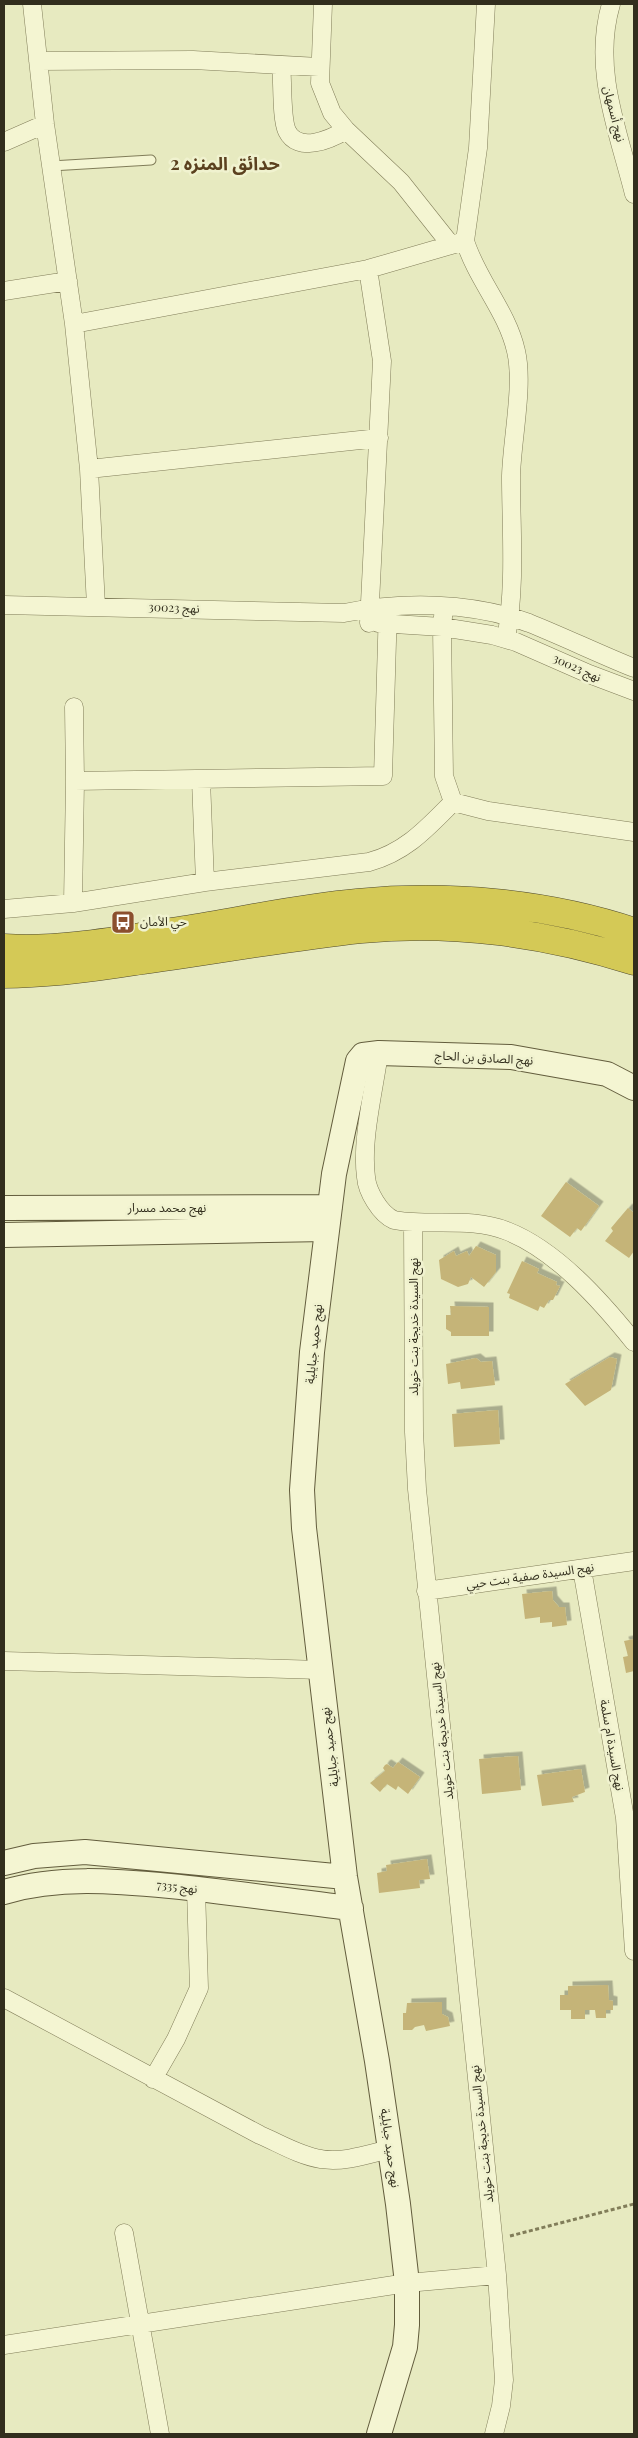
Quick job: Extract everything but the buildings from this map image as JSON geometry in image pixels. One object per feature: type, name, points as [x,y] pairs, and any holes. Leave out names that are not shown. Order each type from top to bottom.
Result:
[{"type":"highway","points":[[4,948],[31,950],[86,945],[356,903],[419,900],[490,902],[560,913],[634,932]]},
{"type":"highway","points":[[4,974],[35,974],[90,968],[362,929],[420,927],[489,929],[545,938],[634,961]]},
{"type":"street","points":[[32,4],[45,124],[74,324],[89,469],[96,606]]},
{"type":"street","points":[[323,4],[319,66],[320,82],[332,113],[346,130],[401,182],[470,256],[512,335],[520,368],[511,475],[513,563],[510,617],[506,639]]},
{"type":"street","points":[[458,243],[478,148],[486,4]]},
{"type":"street","name":"نهج أسمهان","points":[[611,4],[604,28],[605,86],[634,194]]},
{"type":"street","points":[[38,61],[193,60],[319,66]]},
{"type":"street","points":[[281,65],[284,122],[288,132],[294,139],[306,144],[314,143],[325,141],[346,130]]},
{"type":"street","points":[[4,142],[45,124]]},
{"type":"street","points":[[74,324],[368,268],[458,243]]},
{"type":"street","points":[[368,268],[382,361],[369,615]]},
{"type":"street","points":[[4,291],[68,281]]},
{"type":"street","points":[[89,469],[379,438]]},
{"type":"street","name":"نهج 30023","points":[[4,605],[344,613],[388,616],[473,631],[506,639],[634,691]]},
{"type":"street","points":[[444,607],[442,627],[444,776],[453,802]]},
{"type":"street","name":"نهج 30023","points":[[388,616],[444,607],[510,617],[634,668]]},
{"type":"street","points":[[76,781],[383,776],[388,616]]},
{"type":"street","points":[[73,903],[76,781],[74,707]]},
{"type":"street","points":[[201,780],[205,882]]},
{"type":"street","points":[[453,802],[488,810],[634,832]]},
{"type":"street","points":[[4,909],[73,903],[205,882],[369,862],[390,856],[423,832],[453,802]]},
{"type":"street","points":[[369,1055],[366,1178],[370,1192],[386,1213],[393,1219],[413,1222],[475,1223],[506,1231],[524,1239],[548,1255],[582,1284],[612,1315],[634,1342]]},
{"type":"street","name":"نهج الصادق بن الحاج","points":[[369,1055],[510,1057],[607,1074],[634,1088]]},
{"type":"street","name":"نهج حميد جبايلية","points":[[369,1055],[346,1111],[328,1218],[312,1352],[302,1490],[304,1528],[345,1877],[390,2150],[407,2283],[405,2346],[379,2434]]},
{"type":"street","name":"نهج محمد مسرار","points":[[4,1208],[328,1218]]},
{"type":"street","name":"نهج محمد مسرار","points":[[4,1235],[328,1218]]},
{"type":"street","name":"نهج السيدة خديجة بنت خويلد","points":[[413,1222],[414,1432],[426,1591],[497,2275],[504,2380],[501,2406],[494,2434]]},
{"type":"street","name":"نهج السيدة صفية بنت حيي","points":[[426,1591],[634,1561]]},
{"type":"street","name":"نهج السيدة ام سلمة","points":[[582,1569],[625,1818],[634,1951]]},
{"type":"street","points":[[4,1661],[321,1670]]},
{"type":"street","points":[[4,1863],[34,1856],[85,1852],[345,1877]]},
{"type":"street","name":"نهج 7335","points":[[4,1892],[56,1882],[99,1881],[196,1889],[351,1908]]},
{"type":"street","points":[[153,2079],[176,2039],[199,1988],[196,1889]]},
{"type":"street","points":[[4,1998],[260,2135],[309,2156],[335,2159],[390,2150]]},
{"type":"street","points":[[124,2233],[160,2434]]},
{"type":"street","points":[[4,2345],[407,2283],[497,2275]]},
{"type":"lane","points":[[51,166],[150,160]]},
{"type":"path","points":[[493,2241],[634,2204]]},
{"type":"place","name":"حي الأمان","points":[[123,922]]},
{"type":"district","name":"حدائق المنزه 2","points":[[225,164]]}]
